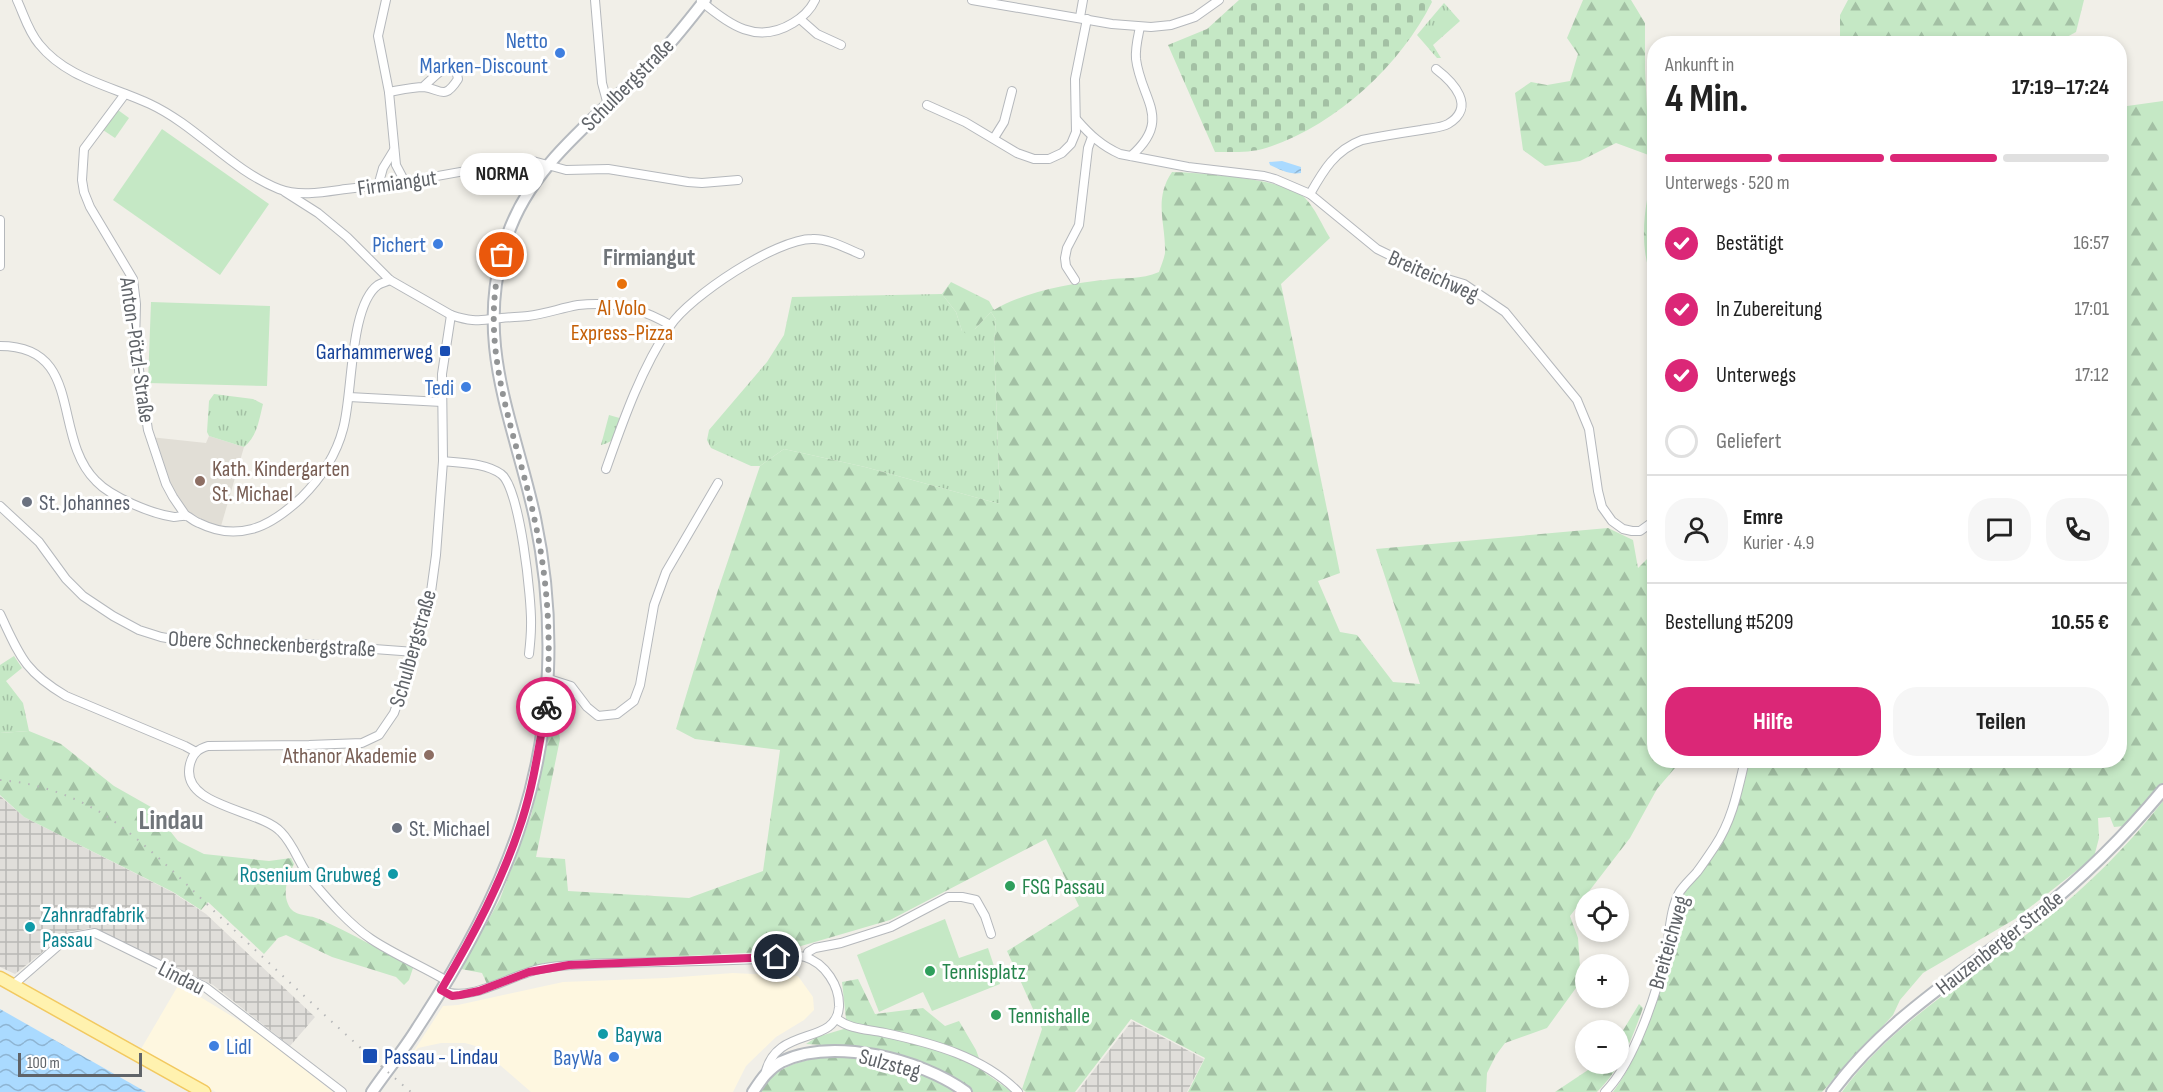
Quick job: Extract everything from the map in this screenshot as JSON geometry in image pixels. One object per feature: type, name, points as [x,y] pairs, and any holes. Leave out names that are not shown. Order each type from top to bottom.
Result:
[{"type":"main road","points":[[0,978],[204,1092]]},
{"type":"street","name":"Firmiangut","points":[[16,0],[31,32],[49,55],[76,73],[150,104],[170,115],[236,164],[318,213],[347,237],[390,280],[451,315]]},
{"type":"street","points":[[386,0],[378,36],[389,92],[396,165],[405,182]]},
{"type":"street","points":[[595,0],[602,83],[608,105]]},
{"type":"street","points":[[703,1],[742,30],[762,33],[774,32],[800,20],[807,14],[815,0]]},
{"type":"street","points":[[972,0],[1021,10],[1140,27],[1161,27],[1189,20],[1219,0]]},
{"type":"street","points":[[927,105],[965,122],[1017,153],[1034,159],[1049,159],[1062,153],[1071,144],[1076,132],[1074,96],[1083,0]]},
{"type":"street","name":"Schulbergstraße","points":[[372,1092],[405,1047],[444,986],[497,885],[522,820],[534,774],[549,679],[549,639],[543,563],[532,507],[501,393],[495,355],[493,320],[495,283],[506,238],[526,195],[547,166],[662,53],[703,1]]},
{"type":"street","points":[[800,20],[817,34],[841,45]]},
{"type":"street","points":[[1131,156],[1147,139],[1153,122],[1149,99],[1136,59],[1140,27]]},
{"type":"street","points":[[389,92],[423,87],[439,93],[447,91],[458,79],[455,65],[451,64],[423,87]]},
{"type":"street","points":[[1310,194],[1332,159],[1353,143],[1446,125],[1452,121],[1458,115],[1461,98],[1452,81],[1436,69]]},
{"type":"street","points":[[994,138],[1004,122],[1012,91]]},
{"type":"street","name":"Anton-Pötzl-Straße","points":[[125,94],[84,149],[82,180],[90,207],[133,279],[136,304],[135,343],[148,430],[166,484],[186,516]]},
{"type":"street","name":"Breiteichweg","points":[[1077,120],[1092,137],[1107,148],[1131,156],[1215,171],[1264,176],[1310,194],[1377,249],[1424,272],[1464,284],[1505,312],[1576,400],[1585,417],[1591,437],[1602,507],[1612,521],[1623,530],[1640,531],[1647,526]]},
{"type":"street","points":[[1075,280],[1066,266],[1066,248],[1079,225],[1088,148],[1092,137]]},
{"type":"street","points":[[378,186],[383,168],[394,150]]},
{"type":"street","name":"Firmiangut","points":[[281,190],[304,193],[378,186],[521,160],[547,166]]},
{"type":"street","name":"Schulbergstraße","points":[[547,166],[566,170],[608,169],[702,183],[738,180]]},
{"type":"street","points":[[0,220],[0,266]]},
{"type":"street","points":[[606,469],[645,372],[670,325],[695,300],[717,283],[767,254],[793,243],[814,238],[860,254]]},
{"type":"street","points":[[0,346],[20,348],[36,353],[51,368],[64,401],[76,451],[96,482],[105,489],[140,506],[174,517],[186,516],[208,527],[228,531],[252,529],[284,514],[306,493],[332,459],[343,430],[353,352],[365,302],[378,285],[390,280]]},
{"type":"street","points":[[451,315],[478,321],[493,320],[528,316],[578,305],[608,304],[630,307],[651,314],[670,325]]},
{"type":"street","name":"Schulbergstraße","points":[[196,752],[208,746],[309,746],[363,743],[379,735],[394,713],[430,599],[436,555],[443,461],[442,374],[451,315]]},
{"type":"street","points":[[349,397],[442,402]]},
{"type":"street","points":[[443,461],[490,468],[504,475],[510,488],[529,583],[531,626],[529,654]]},
{"type":"street","points":[[549,679],[571,686],[587,707],[598,716],[617,714],[634,701],[640,685],[654,605],[666,572],[718,483]]},
{"type":"street","name":"Obere Schneckenbergstraße","points":[[0,506],[39,542],[66,579],[83,596],[113,616],[139,630],[161,638],[189,642],[306,644],[415,652]]},
{"type":"street","points":[[0,614],[23,660],[36,677],[66,696],[196,752],[189,769],[193,784],[199,792],[228,807],[275,826],[286,838],[301,867],[312,881],[356,927],[372,940],[444,986],[452,996],[479,991],[529,972],[569,965],[761,959],[794,955],[807,957],[822,966],[831,977],[836,990],[839,1004],[837,1020],[829,1028],[779,1048],[767,1062],[765,1075]]},
{"type":"street","name":"Breiteichweg","points":[[1605,1092],[1620,1073],[1632,1052],[1653,995],[1665,953],[1672,912],[1679,892],[1698,870],[1725,830],[1743,768]]},
{"type":"street","name":"Hauzenberger Straße","points":[[1832,1092],[1856,1063],[1906,1015],[2037,915],[2079,878],[2114,844],[2163,790]]},
{"type":"street","points":[[807,957],[808,952],[815,948],[841,943],[891,927],[948,897],[976,900],[991,934]]},
{"type":"street","name":"Lindau","points":[[13,985],[67,938],[95,933],[205,987],[342,1092]]},
{"type":"street","name":"Sulzsteg","points":[[837,1020],[846,1026],[909,1038],[963,1055],[1008,1081],[1018,1092]]},
{"type":"street","name":"Sulzsteg","points":[[753,1092],[765,1075],[779,1063],[805,1054],[840,1051],[875,1054],[922,1069],[966,1092]]},
{"type":"shaded area","name":"Kath. Kindergarten St. Michael","points":[[209,436],[244,447],[219,533],[178,506],[150,437],[206,443]]},
{"type":"shaded area","points":[[0,796],[24,817],[172,892],[206,914],[315,1017],[290,1046],[213,985],[91,928],[68,932],[15,974],[0,967]]},
{"type":"shaded area","points":[[733,973],[798,976],[813,997],[814,1010],[804,1020],[776,1037],[746,1066],[733,1092],[531,1092],[479,1047],[465,1043],[441,1043],[418,1048],[408,1060],[443,1006],[458,1005],[563,982]]},
{"type":"shaded area","points":[[179,984],[256,1031],[333,1092],[216,1092],[141,1049]]},
{"type":"shaded area","points":[[1132,1021],[1204,1059],[1187,1092],[1077,1092]]},
{"type":"green space","points":[[1239,0],[1431,0],[1432,2],[1419,26],[1384,71],[1363,91],[1317,125],[1292,138],[1260,150],[1215,152],[1168,45],[1207,29]]},
{"type":"green space","points":[[1583,0],[1631,0],[1645,23],[1647,154],[1616,143],[1580,161],[1545,166],[1523,150],[1515,93],[1531,82],[1547,85],[1570,81],[1578,54],[1567,38]]},
{"type":"green space","points":[[1848,0],[2084,0],[2076,32],[2069,36],[1840,36],[1840,15]]},
{"type":"green space","points":[[1444,3],[1460,21],[1433,45],[1441,58],[1437,58],[1417,35]]},
{"type":"green space","points":[[2163,101],[2163,785],[2124,826],[2114,827],[2110,817],[2098,818],[2099,838],[2094,857],[2015,919],[1923,973],[1900,1000],[1893,1015],[1822,1092],[1613,1092],[1625,1074],[1629,1074],[1629,1067],[1649,1020],[1659,989],[1671,926],[1678,903],[1721,844],[1735,810],[1745,768],[2127,768],[2127,106]]},
{"type":"green space","points":[[118,110],[129,118],[115,138],[103,130]]},
{"type":"green space","points":[[162,129],[269,204],[220,275],[113,200]]},
{"type":"green space","points":[[1172,172],[1262,181],[1295,191],[1305,198],[1330,238],[1281,284],[1340,573],[1318,581],[1340,632],[1357,635],[1393,682],[1420,684],[1376,549],[1608,528],[1633,540],[1638,568],[1647,559],[1647,768],[1675,768],[1657,789],[1630,838],[1592,888],[1575,888],[1575,910],[1570,916],[1575,930],[1575,942],[1578,942],[1579,954],[1575,954],[1575,989],[1547,1028],[1505,1043],[1487,1073],[1486,1092],[1188,1092],[1205,1058],[1131,1019],[1075,1092],[1026,1092],[1022,1089],[1042,1029],[1007,951],[1079,906],[1046,839],[890,920],[784,951],[544,963],[487,984],[482,973],[461,969],[500,899],[531,816],[555,708],[560,739],[536,857],[565,859],[568,891],[689,898],[763,871],[780,750],[695,739],[676,729],[718,590],[760,466],[784,449],[865,467],[1000,504],[994,344],[996,320],[991,312],[967,334],[962,331],[956,312],[942,294],[951,282],[989,301],[994,310],[1019,298],[1048,289],[1091,281],[1139,277],[1159,272],[1165,253],[1163,192]]},
{"type":"green space","points":[[1647,202],[1647,261],[1644,238]]},
{"type":"green space","points":[[942,294],[956,312],[962,331],[975,329],[991,312],[996,320],[994,344],[1000,504],[865,467],[784,449],[760,466],[751,466],[711,448],[707,440],[709,430],[767,362],[784,335],[792,297]]},
{"type":"green space","points":[[151,302],[270,306],[267,386],[148,383]]},
{"type":"green space","points":[[214,394],[253,399],[263,404],[255,433],[244,447],[209,436],[207,432],[209,401]]},
{"type":"green space","points":[[609,415],[623,419],[613,439],[601,445]]},
{"type":"green space","points":[[14,656],[22,668],[6,681],[23,703],[29,731],[0,733],[0,665]]},
{"type":"green space","points":[[29,731],[61,744],[114,786],[151,807],[178,841],[204,854],[269,861],[291,858],[294,864],[287,883],[286,894],[290,908],[297,913],[319,919],[343,930],[413,968],[409,980],[404,985],[396,977],[332,957],[286,935],[278,938],[264,954],[208,902],[201,910],[173,892],[24,817],[0,795],[0,733]]},
{"type":"green space","points":[[2163,801],[2163,1092],[1842,1092],[1862,1067],[1910,1021],[2044,921],[2076,894],[2122,849]]},
{"type":"green space","name":"Tennisplatz","points":[[945,919],[959,958],[988,948],[1000,984],[932,1011],[923,992],[879,1012],[857,955]]},
{"type":"green space","points":[[858,979],[875,1014],[923,1008],[945,1026],[959,1021],[976,1050],[984,1072],[1012,1092],[973,1092],[938,1070],[902,1056],[861,1047],[806,1044],[817,1037],[847,1028],[842,982]]},
{"type":"green space","points":[[1639,1004],[1643,1008],[1629,1044],[1629,1020]]},
{"type":"green space","points":[[847,1056],[875,1060],[903,1068],[956,1092],[759,1092],[776,1073],[786,1067],[810,1060]]},
{"type":"green space","points":[[1582,1074],[1612,1074],[1597,1092],[1555,1092]]},
{"type":"water","points":[[1282,161],[1301,167],[1301,173],[1286,172],[1270,165],[1269,162]]},
{"type":"water","points":[[0,1009],[146,1092],[0,1092]]},
{"type":"railway","points":[[0,780],[41,787],[67,796],[103,814],[132,835],[312,1004],[411,1092]]},
{"type":"way so far","points":[[502,255],[495,283],[493,320],[495,355],[501,393],[535,518],[543,563],[549,639],[546,707]]},
{"type":"place","name":"Netto Marken-Discount","points":[[560,53]]},
{"type":"place","name":"Pichert","points":[[438,244]]},
{"type":"place","name":"NORMA","points":[[502,255]]},
{"type":"place","name":"Al Volo Express-Pizza","points":[[622,284]]},
{"type":"place","name":"Garhammerweg","points":[[445,351]]},
{"type":"place","name":"Tedi","points":[[466,387]]},
{"type":"place","name":"Kath. Kindergarten St. Michael","points":[[200,481]]},
{"type":"place","name":"St. Johannes","points":[[27,502]]},
{"type":"place","name":"Athanor Akademie","points":[[429,755]]},
{"type":"place","name":"St. Michael","points":[[397,828]]},
{"type":"place","name":"Rosenium Grubweg","points":[[393,874]]},
{"type":"place","name":"FSG Passau","points":[[1010,886]]},
{"type":"place","name":"Zahnradfabrik Passau","points":[[30,927]]},
{"type":"place","name":"Tennisplatz","points":[[930,971]]},
{"type":"place","name":"Tennishalle","points":[[996,1015]]},
{"type":"place","name":"Baywa","points":[[603,1034]]},
{"type":"place","name":"Lidl","points":[[214,1046]]},
{"type":"place","name":"Passau - Lindau","points":[[370,1056]]},
{"type":"place","name":"BayWa","points":[[614,1057]]},
{"type":"district","name":"Firmiangut","points":[[649,257]]},
{"type":"district","name":"Lindau","points":[[171,819]]},
{"type":"route","points":[[546,707],[534,774],[522,820],[497,885],[466,948],[441,990],[452,996],[460,995],[479,991],[543,968],[569,965],[777,957]]}]
